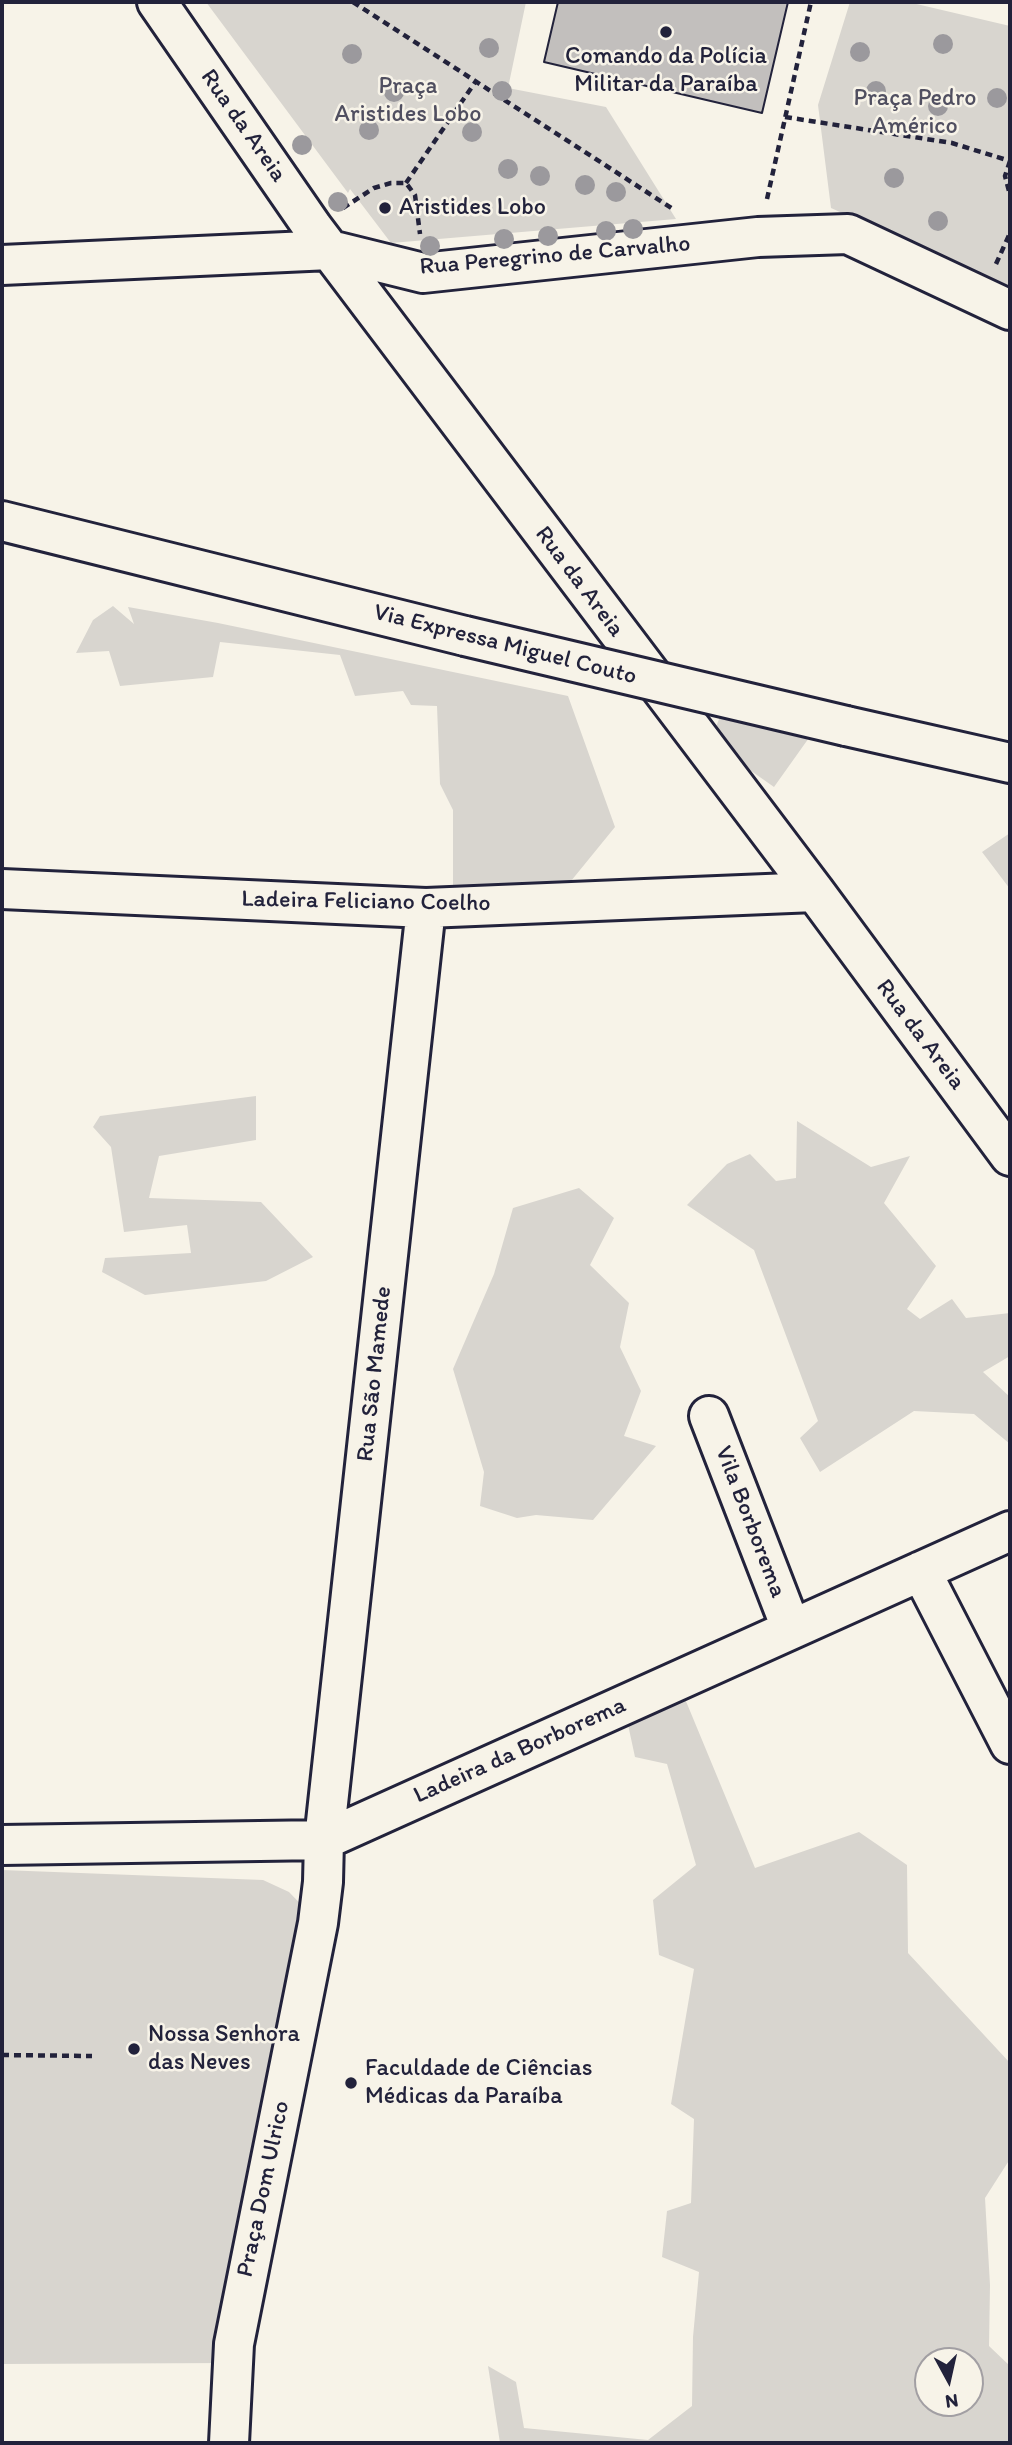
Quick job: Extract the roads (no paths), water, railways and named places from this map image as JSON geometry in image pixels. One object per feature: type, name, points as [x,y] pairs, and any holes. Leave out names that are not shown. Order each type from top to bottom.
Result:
[{"type":"street","name":"Rua da Areia","points":[[157,2],[322,239],[815,892],[1010,1156]]},
{"type":"street","name":"Rua Peregrino de Carvalho","points":[[2,265],[322,239],[423,273],[740,239],[848,234],[1010,310]]},
{"type":"street","name":"Via Expressa Miguel Couto","points":[[2,521],[465,636],[1010,763]]},
{"type":"street","name":"Ladeira Feliciano Coelho","points":[[2,888],[426,908],[815,892]]},
{"type":"street","name":"Rua São Mamede","points":[[324,1840],[426,908]]},
{"type":"street","name":"Vila Borborema","points":[[709,1416],[791,1628]]},
{"type":"street","name":"Ladeira da Borborema","points":[[2,1845],[324,1840],[1010,1531]]},
{"type":"street","points":[[921,1571],[1010,1744]]},
{"type":"street","name":"Praça Dom Ulrico","points":[[229,2443],[231,2372],[240,2306],[318,1923],[324,1840]]},
{"type":"place","name":"Comando da Polícia Militar da Paraíba","points":[[666,32]]},
{"type":"place","name":"Aristides Lobo","points":[[385,208]]},
{"type":"place","name":"Nossa Senhora das Neves","points":[[134,2049]]},
{"type":"place","name":"Faculdade de Ciências Médicas da Paraíba","points":[[351,2083]]},
{"type":"park label","name":"Praça Aristides Lobo","points":[[408,101]]},
{"type":"park label","name":"Praça Pedro Américo","points":[[915,113]]}]
